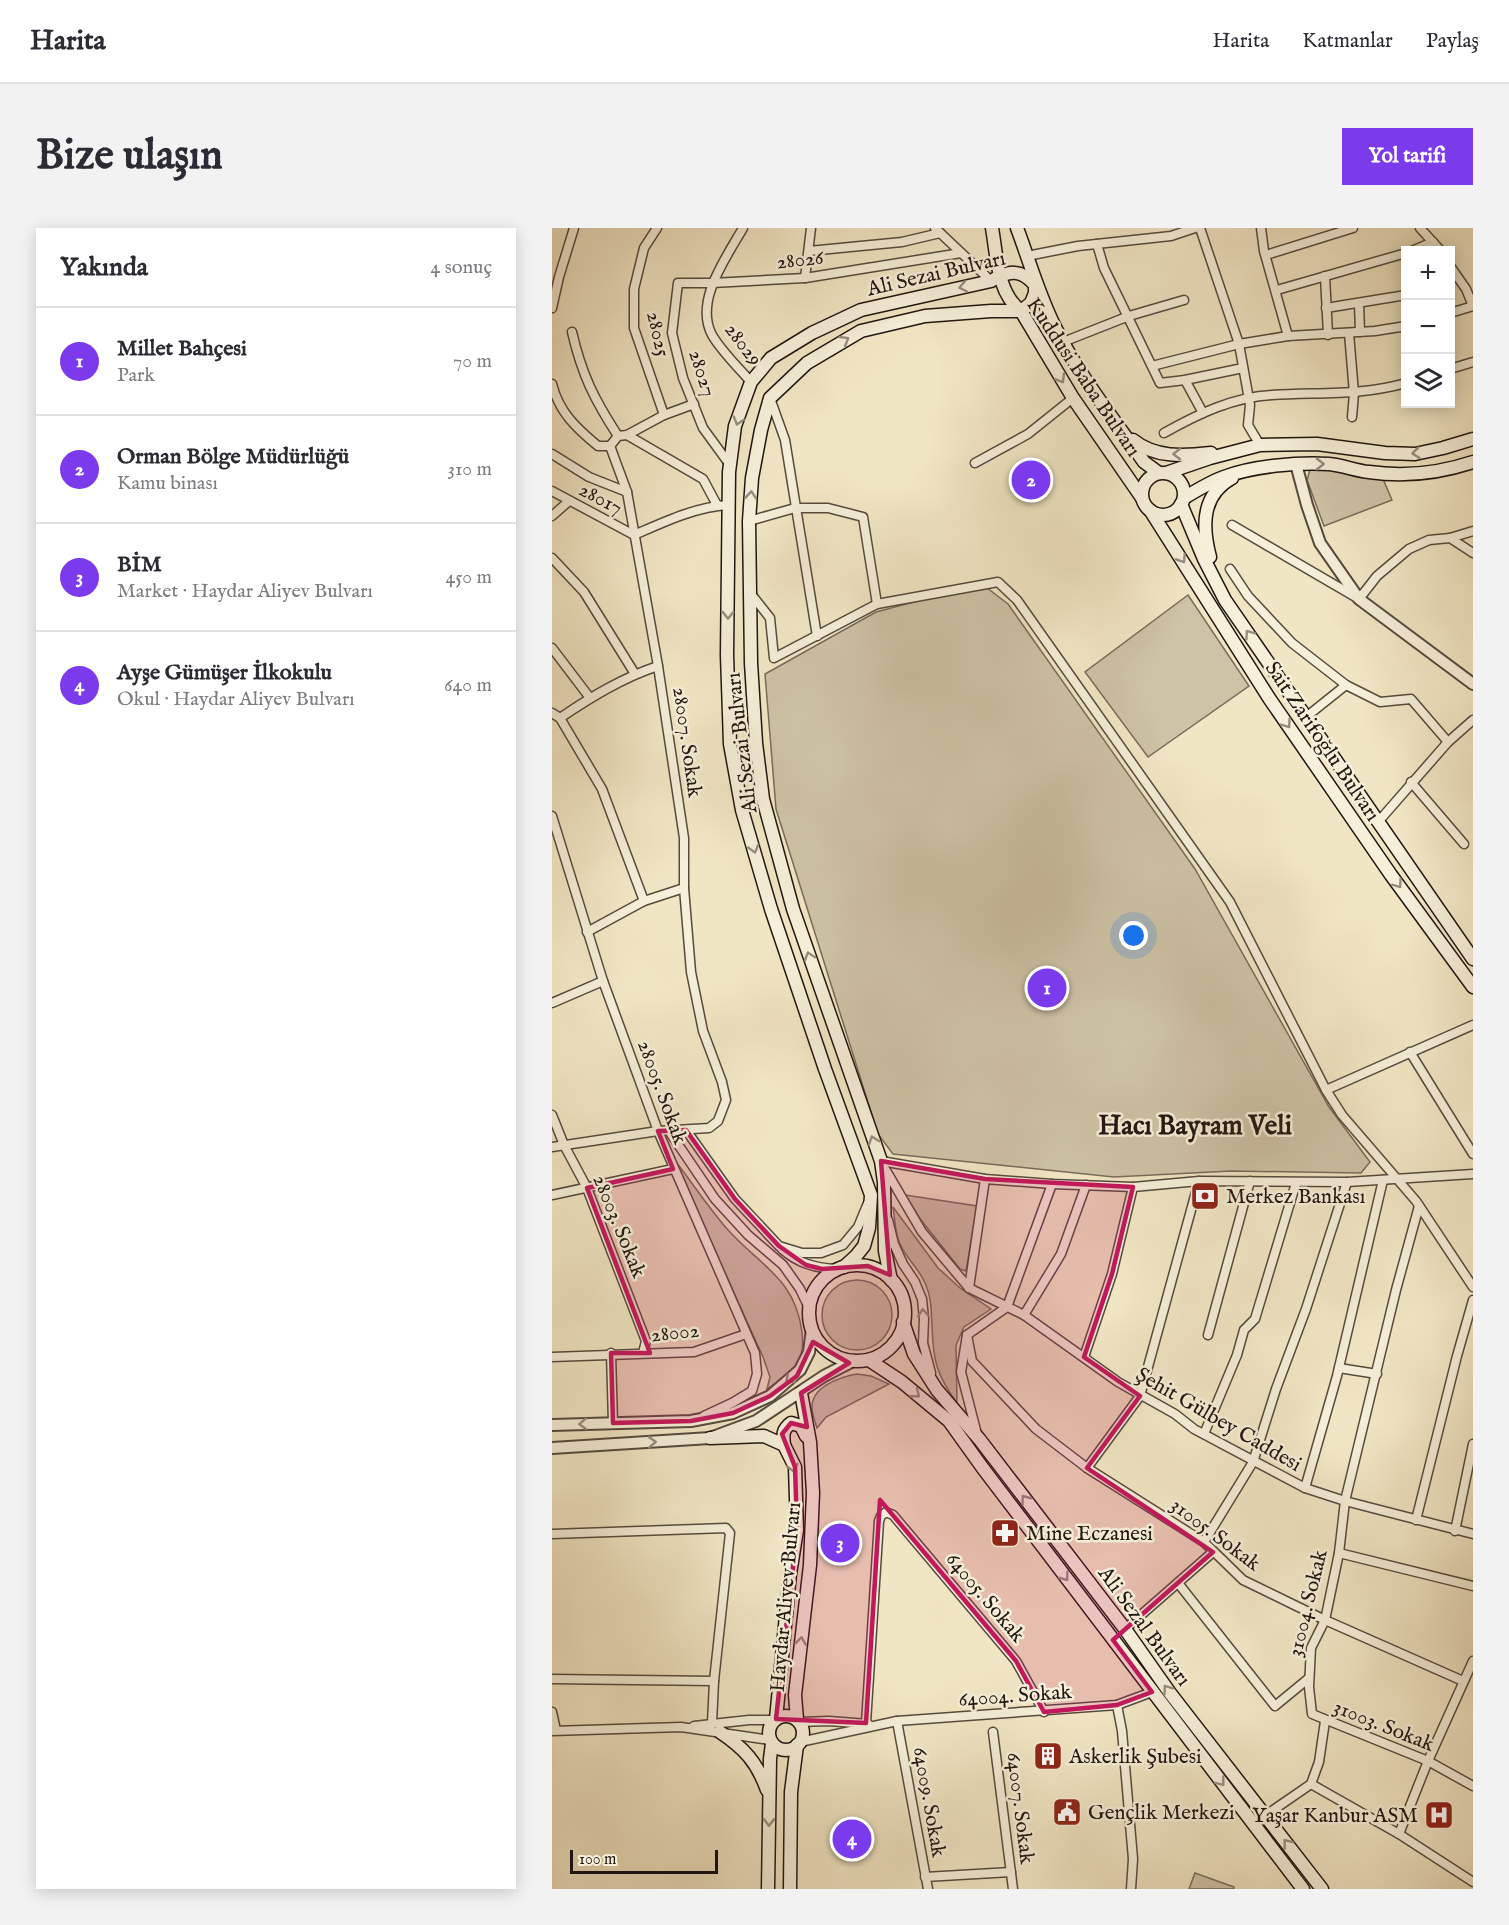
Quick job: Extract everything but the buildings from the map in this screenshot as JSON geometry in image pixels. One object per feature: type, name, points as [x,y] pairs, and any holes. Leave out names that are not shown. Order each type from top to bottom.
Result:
[{"type":"main road","name":"Kuddusi Baba Bulvarı","points":[[993,228],[996,278],[1012,304],[1020,311],[1073,398],[1142,498]]},
{"type":"main road","points":[[1017,228],[1035,285],[1079,372],[1144,462],[1162,473],[1172,475],[1181,483],[1182,501]]},
{"type":"main road","name":"Ali Sezai Bulvarı","points":[[840,1268],[856,1256],[864,1246],[871,1194],[825,1069],[771,909],[742,810],[729,744],[723,505],[735,426],[751,382],[771,358],[812,333],[861,310],[1013,272],[1026,275],[1035,285]]},
{"type":"main road","points":[[1020,311],[1030,303],[1035,293],[1035,285]]},
{"type":"main road","name":"Ali Sezai Bulvarı","points":[[891,1280],[885,1251],[884,1182],[881,1161],[794,909],[763,799],[756,743],[751,663],[749,521],[752,477],[770,398],[807,363],[861,331],[925,316],[1020,311]]},
{"type":"main road","points":[[1122,431],[1136,443],[1152,452],[1171,455],[1236,451]]},
{"type":"main road","points":[[1473,439],[1415,454],[1385,453],[1317,444],[1260,446],[1153,475],[1144,484],[1142,498],[1150,510],[1163,515],[1176,510],[1182,501],[1211,482],[1243,472],[1296,465],[1330,464],[1368,472],[1403,475],[1473,462]]},
{"type":"main road","points":[[1217,585],[1205,540],[1204,516],[1212,497],[1224,483],[1243,472]]},
{"type":"main road","name":"Sait Zarifoğlu Bulvarı","points":[[1182,501],[1204,559],[1225,600],[1473,958]]},
{"type":"main road","name":"Sait Zarifoğlu Bulvarı","points":[[1150,510],[1269,698],[1384,865],[1473,987]]},
{"type":"main road","points":[[852,1265],[868,1266],[883,1272],[902,1298],[905,1314],[902,1330],[894,1343],[883,1353],[869,1360],[853,1361],[838,1358],[825,1349],[812,1329],[809,1308],[813,1292],[823,1279],[840,1268],[852,1265]]},
{"type":"main road","name":"Ali Sezal Bulvarı","points":[[903,1322],[914,1354],[937,1390],[978,1437],[1125,1629],[1170,1693],[1322,1889]]},
{"type":"main road","name":"Ali Sezal Bulvarı","points":[[869,1360],[902,1382],[949,1421],[1303,1889]]},
{"type":"main road","name":"Haydar Aliyev Bulvarı","points":[[798,1721],[795,1695],[810,1565],[813,1514],[810,1442],[801,1393]]},
{"type":"main road","points":[[784,1445],[782,1434],[784,1428],[791,1423],[801,1426],[810,1442]]},
{"type":"main road","points":[[710,1438],[764,1436],[784,1445]]},
{"type":"main road","name":"Haydar Aliyev Bulvarı","points":[[775,1720],[790,1574],[797,1530],[795,1467],[784,1445]]},
{"type":"main road","points":[[768,1889],[771,1741],[769,1730],[775,1720],[784,1716],[798,1721],[802,1732],[791,1792],[790,1889]]},
{"type":"main road","points":[[716,1728],[739,1745],[750,1758],[761,1774],[770,1797]]},
{"type":"main road","points":[[771,1741],[784,1750],[798,1744]]},
{"type":"street","points":[[552,308],[574,228]]},
{"type":"street","name":"28025","points":[[657,228],[644,248],[634,289],[634,328],[664,415]]},
{"type":"street","name":"28029","points":[[742,228],[712,283],[706,317],[712,335],[751,382]]},
{"type":"street","points":[[805,278],[810,228]]},
{"type":"street","points":[[1136,228],[1136,238]]},
{"type":"street","points":[[1027,256],[1198,228],[1239,344],[1249,398],[1248,425],[1260,446]]},
{"type":"street","points":[[1261,228],[1288,336]]},
{"type":"street","points":[[1266,255],[1353,228]]},
{"type":"street","points":[[1420,228],[1436,246]]},
{"type":"street","points":[[809,251],[902,242],[938,231],[996,278]]},
{"type":"street","points":[[1423,246],[1432,242]]},
{"type":"street","points":[[1097,244],[1104,268],[1160,383],[1243,368]]},
{"type":"street","name":"28026","points":[[678,283],[805,278],[962,252]]},
{"type":"street","points":[[1277,291],[1401,254]]},
{"type":"street","points":[[1325,276],[1328,335]]},
{"type":"street","points":[[1455,276],[1466,289],[1473,306],[1455,311]]},
{"type":"street","name":"28027","points":[[678,283],[672,333],[683,378],[704,428],[730,465]]},
{"type":"street","points":[[1326,308],[1401,296]]},
{"type":"street","points":[[1063,342],[1129,316],[1184,300]]},
{"type":"street","points":[[1359,303],[1360,332]]},
{"type":"street","points":[[1152,366],[1239,344],[1288,336],[1328,335],[1401,327]]},
{"type":"street","points":[[572,332],[580,365],[596,404],[622,436],[703,479],[723,505],[686,514],[634,535]]},
{"type":"street","points":[[1349,333],[1354,393],[1352,417]]},
{"type":"street","points":[[1455,367],[1473,362]]},
{"type":"street","points":[[1185,380],[1203,413]]},
{"type":"street","points":[[552,384],[556,399],[567,418],[598,446],[610,446],[622,436],[664,415],[694,404]]},
{"type":"street","points":[[1164,434],[1203,413],[1249,398],[1271,395],[1354,393],[1381,390],[1401,384]]},
{"type":"street","points":[[770,398],[785,440],[817,636]]},
{"type":"street","points":[[975,463],[1028,434],[1073,398]]},
{"type":"street","name":"28007. Sokak","points":[[610,446],[627,492],[658,666],[684,838],[684,888],[692,972],[703,1031],[722,1082],[726,1100],[718,1121],[709,1128],[686,1130]]},
{"type":"street","points":[[552,454],[589,477],[627,492]]},
{"type":"street","points":[[1296,465],[1320,543],[1359,599]]},
{"type":"street","name":"28017","points":[[552,491],[634,535]]},
{"type":"street","points":[[552,516],[569,501]]},
{"type":"street","points":[[749,521],[795,508],[828,508],[863,517],[878,604]]},
{"type":"street","points":[[1232,525],[1359,599],[1473,684]]},
{"type":"street","points":[[1359,599],[1377,576],[1409,549],[1429,540],[1450,538],[1473,531]]},
{"type":"street","points":[[1450,538],[1473,553]]},
{"type":"street","points":[[552,558],[584,592],[635,674]]},
{"type":"street","points":[[1230,568],[1248,596],[1292,643],[1346,685],[1380,702],[1412,699],[1448,742]]},
{"type":"street","points":[[751,594],[770,618],[774,658],[878,604],[998,582],[1017,600],[1230,902],[1326,1090],[1342,1115],[1419,1206],[1473,1287]]},
{"type":"street","points":[[552,648],[590,698]]},
{"type":"street","points":[[560,718],[590,698],[635,674],[658,666]]},
{"type":"street","points":[[1306,717],[1346,685]]},
{"type":"street","points":[[552,713],[560,718],[602,789],[644,901]]},
{"type":"street","points":[[1378,822],[1448,742],[1473,720]]},
{"type":"street","points":[[1411,782],[1464,844]]},
{"type":"street","name":"28005. Sokak","points":[[552,816],[603,981],[658,1131],[755,1353],[757,1374],[752,1391],[732,1403],[691,1421]]},
{"type":"street","points":[[587,932],[644,901],[684,888]]},
{"type":"street","points":[[552,1003],[603,981]]},
{"type":"street","points":[[1326,1090],[1473,1025]]},
{"type":"street","points":[[1410,1052],[1473,1154]]},
{"type":"street","name":"28003. Sokak","points":[[552,1115],[564,1145],[587,1188],[646,1341],[642,1353]]},
{"type":"street","points":[[552,1147],[658,1131],[686,1130],[735,1199],[792,1258],[806,1265],[840,1268]]},
{"type":"street","points":[[669,1131],[715,1199],[748,1235],[783,1265],[800,1289],[809,1308]]},
{"type":"street","points":[[1368,1181],[1377,1172],[1377,1157]]},
{"type":"street","points":[[881,1161],[985,1179],[1133,1187],[1199,1181],[1347,1182],[1473,1174]]},
{"type":"street","points":[[881,1161],[922,1232],[969,1288]]},
{"type":"street","points":[[552,1195],[673,1169]]},
{"type":"street","points":[[969,1288],[985,1179]]},
{"type":"street","points":[[1305,1488],[1339,1368],[1383,1180]]},
{"type":"street","points":[[1087,1468],[1140,1396],[1199,1181]]},
{"type":"street","points":[[1208,1335],[1250,1181]]},
{"type":"street","points":[[1204,1542],[1253,1462],[1347,1182]]},
{"type":"street","points":[[1204,1434],[1237,1354],[1244,1330],[1255,1319],[1296,1183]]},
{"type":"street","points":[[978,1437],[961,1372],[968,1335],[1007,1308],[1052,1184]]},
{"type":"street","points":[[1024,1315],[1061,1254],[1086,1185]]},
{"type":"street","points":[[1084,1357],[1112,1274],[1133,1187]]},
{"type":"street","points":[[779,1246],[802,1253],[821,1253],[843,1245],[858,1227],[871,1194]]},
{"type":"street","points":[[883,1200],[894,1244],[922,1299],[923,1343],[927,1363],[937,1390]]},
{"type":"street","name":"31004. Sokak","points":[[1312,1714],[1309,1678],[1311,1648],[1325,1620],[1339,1552],[1345,1501],[1396,1290],[1419,1206]]},
{"type":"street","name":"Şehit Gülbey Caddesi","points":[[969,1288],[1024,1315],[1140,1396],[1175,1414],[1194,1429],[1305,1488],[1345,1501],[1473,1534]]},
{"type":"street","points":[[1416,1520],[1473,1300]]},
{"type":"street","points":[[552,1425],[691,1421],[733,1413],[770,1396],[800,1370],[808,1352],[812,1329]]},
{"type":"street","name":"28002","points":[[552,1357],[611,1353],[694,1352],[746,1334]]},
{"type":"street","name":"31005. Sokak","points":[[968,1335],[972,1361],[1036,1429],[1087,1468],[1204,1542],[1243,1580],[1325,1620],[1463,1681]]},
{"type":"street","points":[[611,1353],[613,1423]]},
{"type":"street","points":[[552,1448],[710,1438],[756,1421],[824,1376],[853,1361]]},
{"type":"street","points":[[1339,1368],[1377,1374]]},
{"type":"street","points":[[1455,1531],[1473,1444]]},
{"type":"street","name":"64005. Sokak","points":[[866,1724],[879,1521],[881,1515],[890,1513],[1016,1661],[1044,1712]]},
{"type":"street","points":[[552,1534],[726,1528],[730,1533],[714,1681],[716,1728]]},
{"type":"street","points":[[1125,1629],[1213,1552]]},
{"type":"street","points":[[1339,1552],[1473,1586]]},
{"type":"street","points":[[1178,1583],[1275,1706],[1309,1678]]},
{"type":"street","points":[[1399,1834],[1428,1761],[1473,1662]]},
{"type":"street","points":[[552,1679],[714,1681]]},
{"type":"street","name":"64004. Sokak","points":[[798,1744],[897,1722],[1117,1705],[1152,1692]]},
{"type":"street","points":[[1117,1705],[1122,1731],[1133,1859],[1131,1889]]},
{"type":"street","points":[[552,1712],[554,1731],[716,1728],[771,1741]]},
{"type":"street","name":"31003. Sokak","points":[[1312,1714],[1428,1761],[1473,1786]]},
{"type":"street","points":[[716,1728],[749,1720],[775,1720]]},
{"type":"street","points":[[1266,1815],[1311,1784],[1319,1762],[1325,1720]]},
{"type":"street","name":"64004. Sokak","points":[[798,1721],[877,1725]]},
{"type":"street","name":"64009. Sokak","points":[[897,1722],[928,1889]]},
{"type":"street","name":"64007. Sokak","points":[[993,1732],[1013,1889]]},
{"type":"street","points":[[1311,1784],[1399,1834],[1473,1882]]},
{"type":"street","points":[[926,1877],[1011,1872]]},
{"type":"highlighted area","points":[[686,1130],[735,1199],[779,1246],[806,1265],[822,1269],[868,1266],[890,1275],[881,1161],[985,1179],[1133,1187],[1112,1274],[1084,1357],[1140,1396],[1087,1468],[1213,1552],[1113,1640],[1152,1692],[1117,1705],[1044,1712],[1016,1661],[880,1500],[866,1723],[776,1719],[797,1530],[795,1467],[782,1434],[791,1423],[807,1427],[801,1393],[849,1363],[813,1342],[797,1376],[770,1396],[733,1413],[691,1421],[613,1423],[611,1353],[650,1353],[587,1188],[673,1169],[658,1131]]},
{"type":"shaded area","points":[[1327,469],[1383,479],[1392,500],[1324,526],[1307,480],[1310,470]]},
{"type":"shaded area","points":[[982,584],[1008,604],[1195,869],[1329,1107],[1370,1162],[1361,1173],[1231,1171],[1114,1177],[893,1154],[878,1134],[776,809],[765,674],[876,612]]},
{"type":"shaded area","points":[[1188,595],[1249,686],[1148,757],[1085,672]]},
{"type":"shaded area","points":[[673,1158],[722,1223],[775,1275],[785,1286],[792,1299],[802,1332],[802,1353],[790,1373],[767,1389],[770,1377],[763,1357]]},
{"type":"shaded area","points":[[905,1195],[977,1206],[966,1271],[960,1269],[921,1220]]},
{"type":"shaded area","points":[[893,1207],[938,1268],[960,1288],[991,1309],[964,1327],[956,1345],[957,1403],[944,1384],[937,1366],[933,1348],[929,1293],[922,1276],[898,1240]]},
{"type":"shaded area","points":[[857,1280],[870,1283],[882,1290],[889,1302],[892,1315],[889,1328],[882,1340],[870,1347],[857,1350],[844,1347],[832,1340],[825,1328],[822,1315],[825,1302],[832,1290],[844,1283]]},
{"type":"shaded area","points":[[857,1374],[871,1376],[889,1384],[826,1417],[817,1428],[812,1409],[816,1395],[827,1384]]},
{"type":"shaded area","points":[[1195,1873],[1234,1887],[1234,1889],[1189,1889]]},
{"type":"place","name":"Orman Bölge Müdürlüğü","points":[[1031,480]]},
{"type":"place","name":"Millet Bahçesi","points":[[1047,988]]},
{"type":"place","name":"Merkez Bankası","points":[[1205,1196]]},
{"type":"place","name":"Mine Eczanesi","points":[[1005,1533]]},
{"type":"place","name":"BİM","points":[[840,1543]]},
{"type":"place","name":"Askerlik Şubesi","points":[[1048,1756]]},
{"type":"place","name":"Gençlik Merkezi","points":[[1067,1812]]},
{"type":"place","name":"Yaşar Kanbur ASM","points":[[1439,1815]]},
{"type":"place","name":"Ayşe Gümüşer İlkokulu","points":[[852,1839]]},
{"type":"district","name":"Hacı Bayram Veli","points":[[1195,1125]]}]
